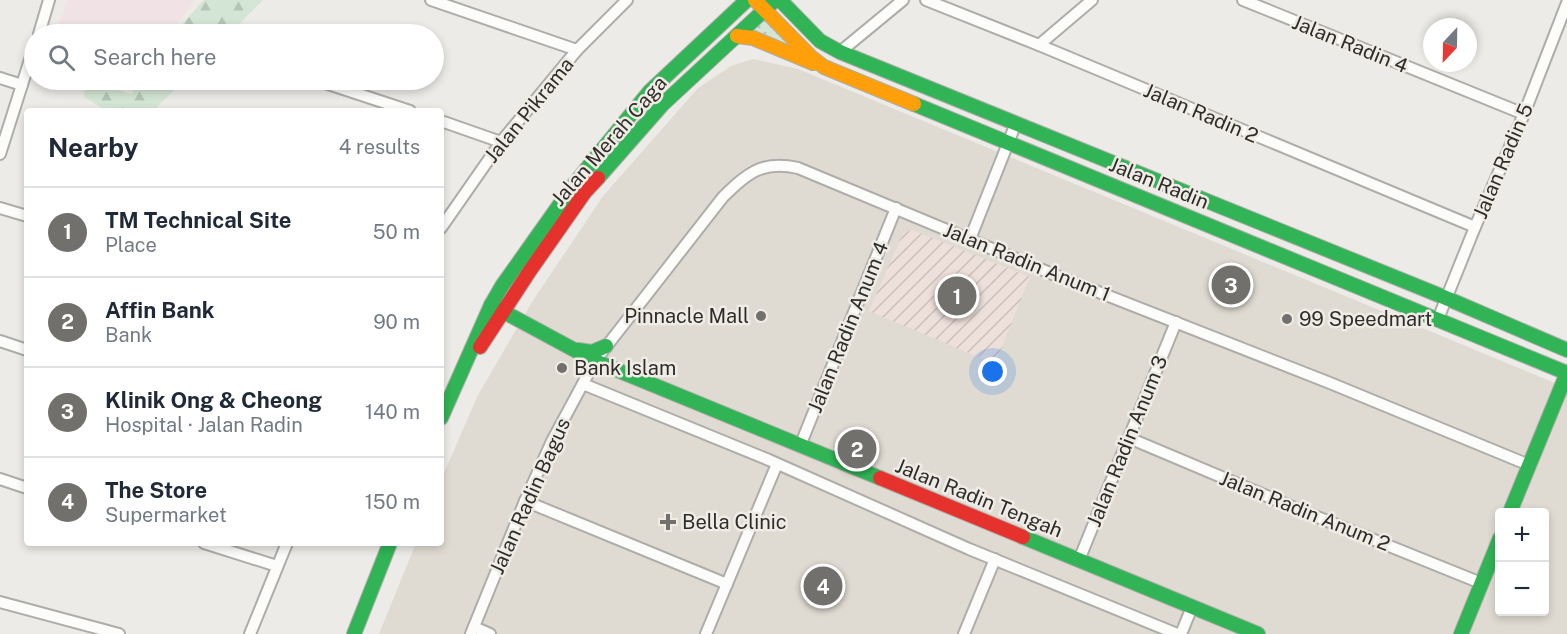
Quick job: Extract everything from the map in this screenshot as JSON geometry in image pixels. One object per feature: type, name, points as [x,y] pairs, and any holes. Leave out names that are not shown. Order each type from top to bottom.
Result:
[{"type":"street","points":[[42,24],[50,0]]},
{"type":"street","points":[[431,0],[577,50]]},
{"type":"street","name":"Jalan Pikrama","points":[[444,224],[501,142],[577,50],[627,0]]},
{"type":"street","name":"Jalan Merah Caga","points":[[496,309],[502,286],[575,183],[650,91],[747,0]]},
{"type":"street","name":"Jalan Merah Caga","points":[[444,411],[454,387],[496,309],[585,192],[663,104],[737,36],[760,5],[775,0]]},
{"type":"street","name":"Jalan Radin","points":[[780,0],[820,41],[840,52],[1446,298],[1567,350]]},
{"type":"street","points":[[840,52],[903,0]]},
{"type":"street","name":"Jalan Radin 2","points":[[926,0],[1475,227]]},
{"type":"street","points":[[1039,45],[1092,0]]},
{"type":"street","name":"Jalan Radin 4","points":[[1244,0],[1524,114]]},
{"type":"street","name":"Jalan Radin 5","points":[[1438,319],[1524,114],[1567,1]]},
{"type":"street","name":"Jalan Radin","points":[[760,5],[824,68],[1567,373]]},
{"type":"street","points":[[737,36],[753,38],[824,68]]},
{"type":"street","points":[[0,78],[22,85]]},
{"type":"street","points":[[0,154],[24,79]]},
{"type":"street","points":[[346,90],[401,108]]},
{"type":"street","points":[[444,123],[501,142]]},
{"type":"street","points":[[970,239],[1016,123]]},
{"type":"street","name":"Jalan Radin Anum 1","points":[[595,361],[723,197],[742,179],[755,171],[768,166],[782,165],[798,168],[1050,273],[1529,465]]},
{"type":"street","points":[[0,208],[24,215]]},
{"type":"street","name":"Jalan Radin Anum 4","points":[[800,446],[896,208]]},
{"type":"street","name":"Jalan Radin Tengah","points":[[496,309],[595,361],[1258,634]]},
{"type":"street","name":"Jalan Radin Anum 3","points":[[1079,560],[1176,322]]},
{"type":"street","points":[[0,342],[24,350]]},
{"type":"street","points":[[572,349],[592,352],[606,346]]},
{"type":"street","name":"Jalan Radin Bagus","points":[[472,631],[552,441],[595,361]]},
{"type":"street","points":[[1512,508],[1567,373]]},
{"type":"street","points":[[583,384],[777,464],[969,549],[1179,634],[1192,607]]},
{"type":"street","name":"Jalan Radin Anum 2","points":[[1129,438],[1481,583]]},
{"type":"street","points":[[706,634],[777,464]]},
{"type":"street","points":[[0,479],[24,487]]},
{"type":"street","points":[[525,501],[727,584]]},
{"type":"street","points":[[214,546],[277,566]]},
{"type":"street","points":[[250,634],[286,546]]},
{"type":"street","points":[[354,634],[389,546]]},
{"type":"street","points":[[1461,634],[1495,550]]},
{"type":"street","points":[[964,634],[995,559]]},
{"type":"street","points":[[0,602],[119,634]]},
{"type":"street","points":[[472,631],[490,634]]},
{"type":"shaded area","points":[[67,0],[195,0],[177,24],[59,24]]},
{"type":"shaded area","points":[[753,59],[798,69],[1567,388],[1567,634],[379,634],[415,546],[444,546],[444,473],[478,395],[532,302],[603,196],[698,88],[731,66]]},
{"type":"shaded area","points":[[912,230],[1030,277],[995,364],[869,311],[903,233]]},
{"type":"green space","points":[[204,0],[263,0],[239,24],[182,24]]},
{"type":"green space","points":[[765,13],[796,46],[751,29]]},
{"type":"green space","points":[[84,90],[119,90],[131,94],[134,90],[174,90],[156,108],[102,108],[84,97]]},
{"type":"traffic: fast","points":[[444,411],[491,305],[575,183],[650,91],[747,0]]},
{"type":"traffic: fast","points":[[780,0],[820,41],[840,52],[1446,298],[1567,350]]},
{"type":"traffic: fast","points":[[598,178],[663,104],[772,3]]},
{"type":"traffic: fast","points":[[914,104],[1567,373]]},
{"type":"traffic: fast","points":[[491,305],[595,361],[880,478]]},
{"type":"traffic: fast","points":[[578,350],[592,352],[606,346]]},
{"type":"traffic: fast","points":[[1512,508],[1567,373]]},
{"type":"traffic: fast","points":[[1023,537],[1258,634]]},
{"type":"traffic: fast","points":[[354,634],[389,546]]},
{"type":"traffic: fast","points":[[1461,634],[1495,550]]},
{"type":"traffic: slow","points":[[755,0],[811,57],[824,67],[914,104]]},
{"type":"traffic: slow","points":[[737,36],[753,38],[813,63]]},
{"type":"traffic: jam","points":[[480,347],[529,272],[585,192],[598,178]]},
{"type":"traffic: jam","points":[[880,478],[1023,537]]},
{"type":"place","name":"Klinik Ong & Cheong","points":[[1231,285]]},
{"type":"place","name":"TM Technical Site","points":[[957,296]]},
{"type":"place","name":"Pinnacle Mall","points":[[761,316]]},
{"type":"place","name":"99 Speedmart","points":[[1287,319]]},
{"type":"place","name":"Bank Islam","points":[[562,368]]},
{"type":"place","name":"Affin Bank","points":[[857,449]]},
{"type":"place","name":"Bella Clinic","points":[[668,522]]},
{"type":"place","name":"The Store","points":[[823,586]]}]
